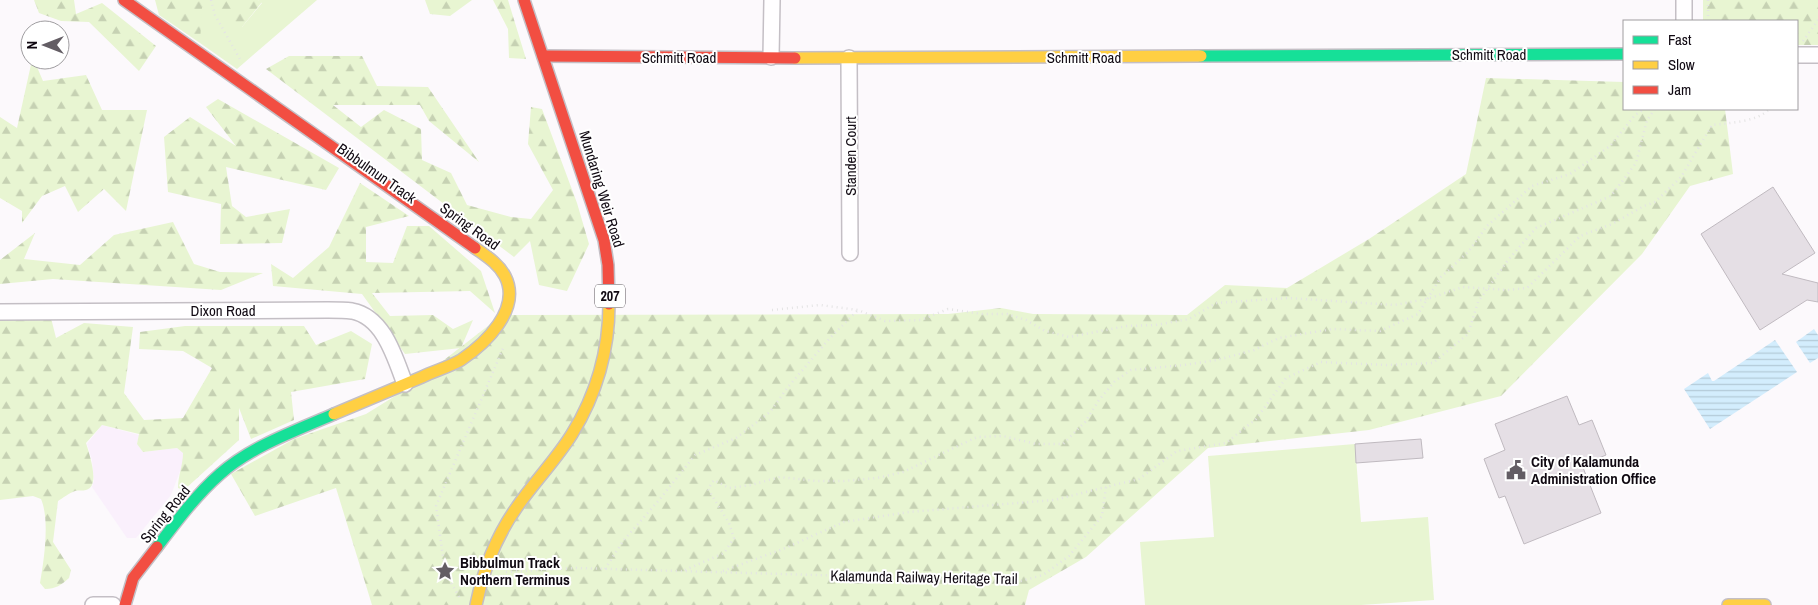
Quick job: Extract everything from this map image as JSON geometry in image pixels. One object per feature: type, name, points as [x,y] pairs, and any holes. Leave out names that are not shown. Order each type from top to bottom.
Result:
[{"type":"street","name":"Spring Road","points":[[124,0],[495,262],[505,276],[508,286],[505,312],[494,330],[478,347],[459,362],[283,436],[253,451],[220,474],[183,513],[133,578],[125,605]]},
{"type":"street","name":"Mundaring Weir Road","points":[[476,605],[496,545],[512,516],[572,434],[584,414],[599,375],[608,332],[610,288],[604,240],[524,0]]},
{"type":"street","points":[[771,57],[772,0]]},
{"type":"street","points":[[1684,0],[1684,20]]},
{"type":"street","points":[[1799,49],[1818,55]]},
{"type":"street","name":"Schmitt Road","points":[[543,56],[849,58],[1623,54]]},
{"type":"street","name":"Standen Court","points":[[849,58],[850,253]]},
{"type":"street","name":"Dixon Road","points":[[0,312],[353,311],[367,317],[377,326],[388,343],[405,384]]},
{"type":"street","name":"Mundaring Weir Road","points":[[487,572],[490,595]]},
{"type":"street","points":[[93,605],[113,605]]},
{"type":"street","points":[[1728,605],[1765,605]]},
{"type":"path","points":[[211,0],[215,14],[242,63]]},
{"type":"path","points":[[1708,0],[1708,20]]},
{"type":"path","points":[[1799,49],[1818,20]]},
{"type":"path","name":"Kalamunda Railway Heritage Trail","points":[[683,571],[724,553],[734,538],[729,523],[708,489],[714,480],[729,488],[751,485],[780,476],[816,481],[876,478],[903,472],[977,437],[1003,436],[1036,444],[1062,444],[1085,422],[1099,400],[1115,381],[1131,370],[1217,360],[1254,350],[1279,338],[1323,330],[1380,331],[1418,314],[1441,277],[1468,252],[1487,226],[1532,186],[1570,174],[1610,146],[1634,115],[1642,110]]},
{"type":"path","name":"Kalamunda Railway Heritage Trail","points":[[722,572],[783,549],[844,522],[909,512],[1054,500],[1139,479],[1177,451],[1226,443],[1256,419],[1286,378],[1322,362],[1386,365],[1433,363],[1468,334],[1478,302],[1508,260],[1536,228],[1611,196],[1636,163],[1647,120],[1654,110]]},
{"type":"path","points":[[772,310],[820,304],[858,310],[885,321],[921,320],[948,309],[982,314],[1007,314],[1026,320],[1045,331],[1069,337],[1127,326],[1156,325],[1189,319],[1216,303],[1288,298],[1394,305],[1427,299],[1463,287],[1508,290],[1527,288],[1580,236],[1612,224],[1655,202],[1682,177],[1712,125],[1727,124],[1747,119],[1765,113],[1767,110]]},
{"type":"path","points":[[605,569],[623,541],[696,455],[736,438],[770,412],[788,387],[829,338],[858,310]]},
{"type":"path","points":[[459,598],[454,592],[445,571],[436,506],[505,344]]},
{"type":"path","name":"Kalamunda Railway Heritage Trail","points":[[487,572],[576,568],[1021,581],[1043,575],[1069,556],[1102,516],[1106,487]]},
{"type":"shaded area","points":[[102,425],[139,435],[137,444],[143,452],[177,448],[183,453],[183,463],[171,495],[136,538],[127,538],[92,487],[94,481],[92,460],[87,444]]},
{"type":"green space","points":[[34,0],[74,0],[76,14],[102,3],[156,46],[139,71],[89,22],[58,20],[39,13]]},
{"type":"green space","points":[[155,0],[258,0],[262,2],[242,27],[200,43],[159,15]]},
{"type":"green space","points":[[258,0],[317,0],[237,69],[200,43],[202,7],[242,27],[262,3]]},
{"type":"green space","points":[[425,0],[472,0],[450,16],[430,14]]},
{"type":"green space","points":[[493,0],[508,0],[526,59],[509,58],[508,29]]},
{"type":"green space","points":[[1703,0],[1818,0],[1818,45],[1798,45],[1798,20],[1703,20]]},
{"type":"green space","points":[[289,56],[362,56],[377,86],[428,87],[479,162],[429,121],[420,105],[333,105],[361,127],[384,110],[421,129],[422,160],[451,173],[467,205],[511,217],[531,219],[553,190],[528,144],[531,107],[542,109],[577,203],[589,244],[567,291],[539,285],[530,241],[514,257],[266,69]]},
{"type":"green space","points":[[30,70],[38,70],[43,81],[86,75],[102,110],[147,110],[126,211],[104,189],[78,212],[65,186],[42,196],[22,223],[22,211],[0,198],[0,117],[17,128]]},
{"type":"green space","points":[[1486,78],[1623,82],[1623,110],[1725,110],[1733,174],[1690,186],[1642,254],[1501,396],[1369,430],[1208,448],[1086,557],[1029,590],[1025,605],[372,605],[336,488],[255,516],[231,474],[294,439],[366,414],[408,388],[502,315],[948,314],[1001,308],[1033,314],[1187,315],[1225,285],[1287,288],[1369,239],[1466,174]]},
{"type":"green space","points":[[218,99],[339,168],[326,190],[226,167],[232,206],[246,217],[290,209],[282,243],[220,244],[221,204],[168,192],[164,137],[190,117],[236,146],[206,107]]},
{"type":"green space","points":[[360,183],[409,216],[366,227],[366,262],[393,263],[407,226],[429,226],[481,271],[495,313],[470,291],[372,293],[390,316],[433,315],[453,329],[473,320],[461,348],[405,354],[362,294],[273,286],[271,264],[293,278],[329,247]]},
{"type":"green space","points":[[173,222],[194,264],[220,272],[263,273],[221,290],[53,279],[0,284],[0,260],[35,233],[24,259],[80,265],[114,235]]},
{"type":"green space","points":[[0,317],[51,318],[56,338],[84,323],[133,327],[124,393],[144,420],[183,418],[212,368],[183,351],[139,349],[140,332],[185,326],[304,326],[316,345],[351,331],[372,344],[365,379],[291,392],[294,420],[251,439],[239,408],[239,440],[184,490],[178,488],[183,453],[177,448],[143,452],[137,444],[139,434],[102,425],[86,443],[93,469],[93,483],[90,488],[73,492],[58,501],[53,542],[71,570],[69,578],[58,586],[45,589],[40,583],[46,529],[41,499],[33,496],[0,500]]},
{"type":"green space","points":[[1355,444],[1361,522],[1428,517],[1434,600],[1361,605],[1145,605],[1140,542],[1214,537],[1208,456]]},
{"type":"water","points":[[1814,329],[1818,335],[1818,358],[1810,363],[1796,342]]},
{"type":"water","points":[[1775,340],[1797,372],[1710,429],[1684,389],[1708,373],[1712,381],[1714,381]]},
{"type":"building","points":[[1773,187],[1815,253],[1782,274],[1818,283],[1818,302],[1807,300],[1760,330],[1701,234]]},
{"type":"building","points":[[1567,396],[1579,425],[1592,420],[1606,455],[1582,465],[1601,513],[1524,544],[1505,496],[1499,498],[1484,459],[1505,450],[1495,424]]},
{"type":"building","points":[[1421,439],[1423,458],[1356,463],[1355,444]]},
{"type":"traffic: fast","points":[[1201,56],[1623,54]]},
{"type":"traffic: fast","points":[[157,547],[203,491],[232,464],[274,440],[334,414]]},
{"type":"traffic: slow","points":[[795,58],[1201,56]]},
{"type":"traffic: slow","points":[[334,414],[461,360],[490,335],[505,313],[509,301],[509,288],[505,276],[499,267],[475,248]]},
{"type":"traffic: slow","points":[[476,605],[487,566],[503,529],[524,498],[566,444],[588,404],[604,355],[609,304]]},
{"type":"traffic: slow","points":[[1728,605],[1765,605]]},
{"type":"traffic: jam","points":[[124,0],[475,248]]},
{"type":"traffic: jam","points":[[524,0],[604,240],[608,265],[609,304]]},
{"type":"traffic: jam","points":[[543,56],[795,58]]},
{"type":"traffic: jam","points":[[125,605],[133,578],[157,547]]},
{"type":"place","name":"City of Kalamunda Administration Office","points":[[1516,470]]},
{"type":"place","name":"Bibbulmun Track Northern Terminus","points":[[445,571]]}]
